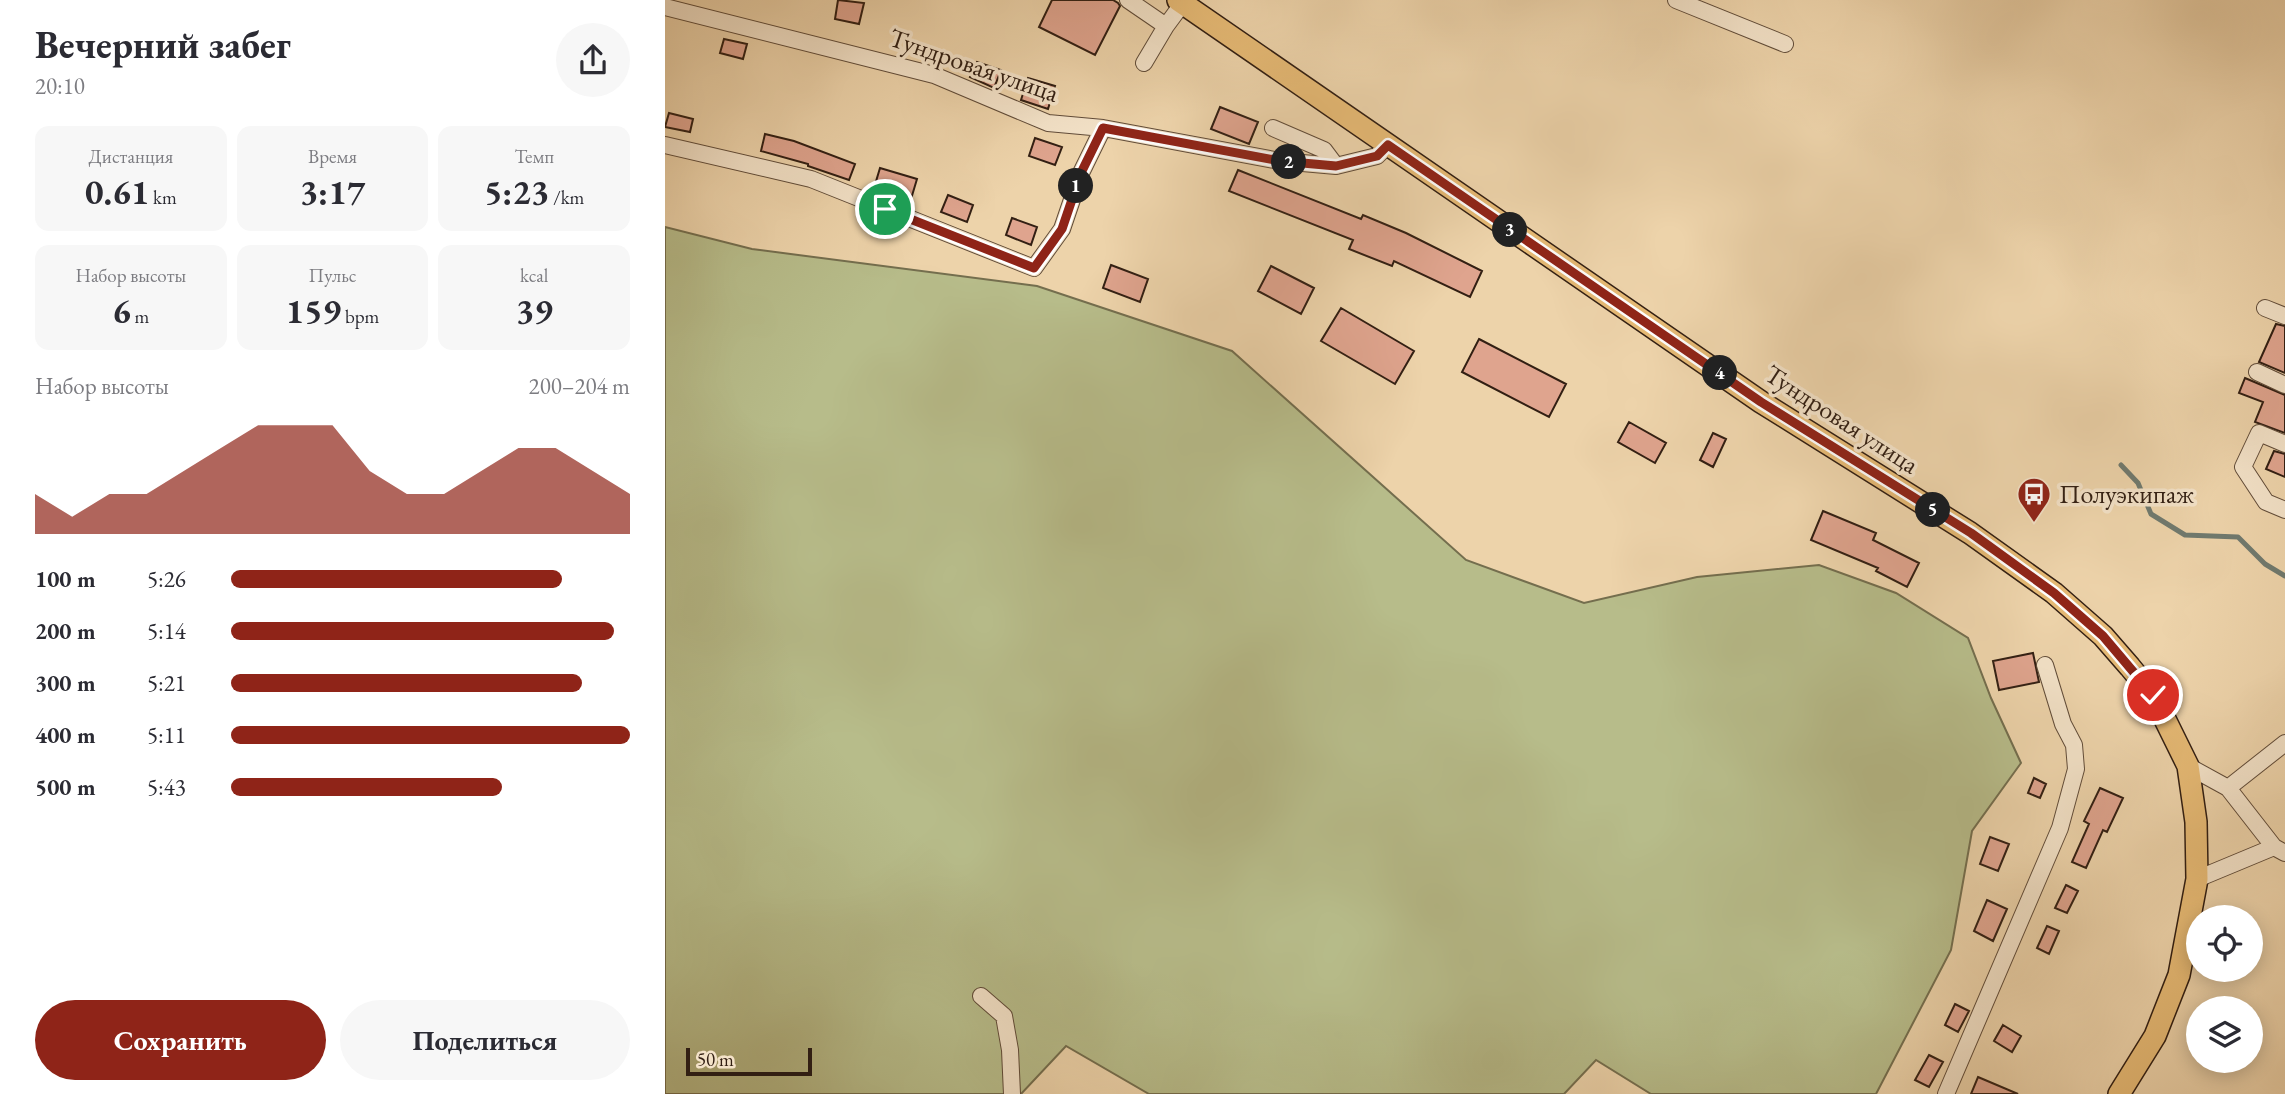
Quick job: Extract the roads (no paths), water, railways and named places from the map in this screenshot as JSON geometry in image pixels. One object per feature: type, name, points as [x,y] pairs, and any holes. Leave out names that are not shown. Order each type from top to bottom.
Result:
[{"type":"main road","name":"Тундровая улица","points":[[1180,2],[1761,402],[1971,533],[2054,593],[2103,636],[2153,695],[2188,766],[2196,822],[2197,878],[2179,975],[2155,1036],[2119,1094]]},
{"type":"street","points":[[1128,0],[1166,26]]},
{"type":"street","points":[[1677,0],[1786,44]]},
{"type":"street","points":[[1145,63],[1180,2]]},
{"type":"street","name":"Тундровая улица","points":[[665,7],[934,75],[1048,124],[1103,128],[1280,161],[1336,166],[1377,156],[1388,145]]},
{"type":"street","points":[[665,145],[811,179],[1034,268],[1062,229],[1081,173],[1103,128]]},
{"type":"street","points":[[1273,128],[1324,150],[1336,166]]},
{"type":"street","points":[[2265,307],[2285,316]]},
{"type":"street","points":[[2257,372],[2285,385]]},
{"type":"street","points":[[2285,444],[2259,433],[2243,467],[2266,502],[2285,510]]},
{"type":"street","points":[[1946,1094],[2060,828],[2076,769],[2074,746],[2063,724],[2045,664]]},
{"type":"street","points":[[2228,788],[2285,743]]},
{"type":"street","points":[[2188,766],[2228,788],[2279,850],[2197,878]]},
{"type":"street","points":[[981,996],[1005,1016],[1012,1094]]},
{"type":"waterway","points":[[2121,465],[2138,483],[2151,514],[2185,535],[2238,537],[2265,564],[2285,576]]},
{"type":"place","name":"Полуэкипаж","points":[[2034,524]]}]
